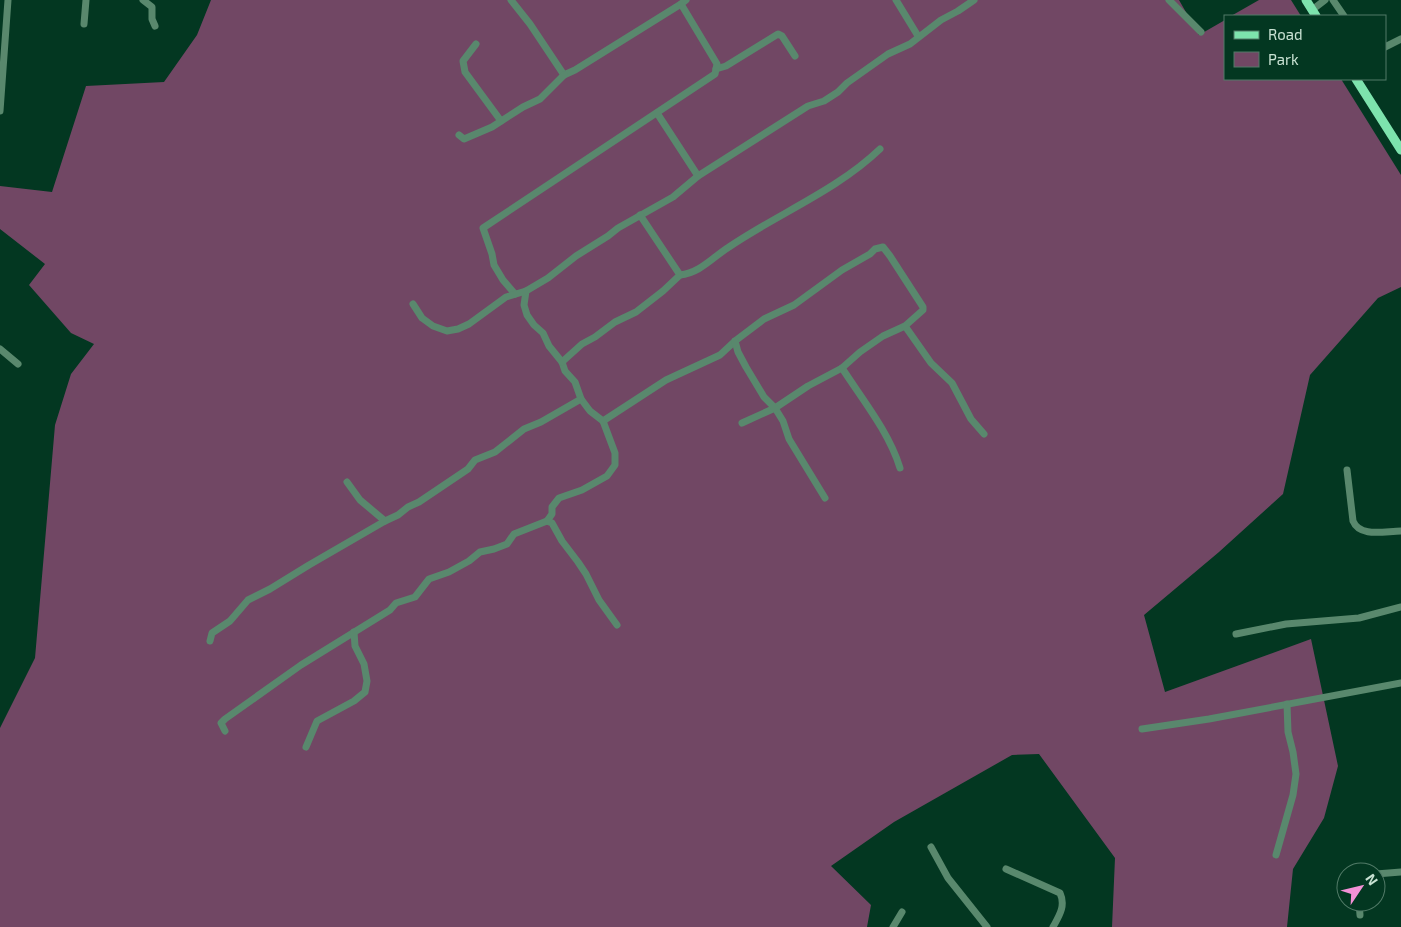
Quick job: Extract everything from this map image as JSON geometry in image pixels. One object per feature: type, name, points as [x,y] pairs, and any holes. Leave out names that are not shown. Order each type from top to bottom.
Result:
[{"type":"main road","points":[[1306,0],[1314,13]]},
{"type":"main road","points":[[1357,80],[1401,150]]},
{"type":"street","points":[[0,111],[8,0]]},
{"type":"street","points":[[84,24],[86,0]]},
{"type":"street","points":[[143,0],[152,7],[152,19],[155,26]]},
{"type":"street","points":[[511,0],[530,24],[564,75]]},
{"type":"street","points":[[896,0],[918,36]]},
{"type":"street","points":[[413,304],[422,318],[433,326],[447,331],[469,324],[506,297],[526,291],[548,278],[576,256],[618,228],[673,197],[698,176],[808,106],[824,101],[888,54],[910,44],[941,20],[974,0]]},
{"type":"street","points":[[1169,0],[1201,32]]},
{"type":"street","points":[[1314,13],[1326,0]]},
{"type":"street","points":[[1333,0],[1343,15]]},
{"type":"street","points":[[459,135],[464,139],[474,136],[540,99],[564,75],[683,2],[718,64],[715,74],[483,228],[494,266],[515,294]]},
{"type":"street","points":[[716,68],[726,66],[778,34],[782,36],[795,56]]},
{"type":"street","points":[[1386,47],[1401,39]]},
{"type":"street","points":[[476,44],[463,61],[465,72],[501,121]]},
{"type":"street","points":[[657,113],[698,176]]},
{"type":"street","points":[[562,362],[582,344],[615,322],[636,312],[680,275],[704,266],[729,247],[837,183],[880,149]]},
{"type":"street","points":[[640,215],[680,275]]},
{"type":"street","points":[[603,421],[666,380],[720,356],[735,341],[764,319],[794,305],[809,292],[875,249],[883,247],[923,307],[923,310],[905,326],[883,336],[860,352],[842,368],[808,386],[775,408],[742,423]]},
{"type":"street","points":[[225,730],[222,723],[224,719],[301,665],[390,610],[396,603],[415,597],[429,579],[449,572],[469,561],[480,552],[507,544],[514,534],[548,521],[552,514],[552,507],[559,498],[595,484],[607,476],[615,465],[615,453],[603,421],[590,411],[581,399],[575,382],[565,371],[562,362],[549,346],[543,333],[527,315],[524,305],[526,291]]},
{"type":"street","points":[[905,326],[931,363],[952,383],[971,419],[984,434]]},
{"type":"street","points":[[735,341],[746,368],[764,397],[775,408],[783,421],[789,439],[825,498]]},
{"type":"street","points":[[0,349],[18,364]]},
{"type":"street","points":[[842,368],[896,454],[900,468]]},
{"type":"street","points":[[210,641],[212,633],[230,621],[248,600],[428,497],[468,469],[475,460],[495,452],[524,429],[541,422],[581,399]]},
{"type":"street","points":[[1347,470],[1352,520],[1355,526],[1360,531],[1366,532],[1401,531]]},
{"type":"street","points":[[347,482],[360,500],[384,521]]},
{"type":"street","points":[[548,521],[552,523],[562,541],[586,574],[599,600],[617,625]]},
{"type":"street","points":[[1236,634],[1286,624],[1359,618],[1401,608]]},
{"type":"street","points":[[306,747],[317,721],[354,701],[365,692],[366,672],[356,646],[354,632]]},
{"type":"street","points":[[1142,730],[1209,720],[1401,683]]},
{"type":"street","points":[[1276,855],[1293,795],[1296,774],[1288,732],[1286,704]]},
{"type":"street","points":[[931,847],[948,878],[987,927]]},
{"type":"street","points":[[1006,869],[1060,893],[1063,902],[1061,913],[1053,927]]},
{"type":"street","points":[[1386,873],[1401,872]]},
{"type":"street","points":[[893,927],[902,912]]},
{"type":"green space","points":[[211,0],[1179,0],[1199,35],[1224,21],[1224,80],[1342,80],[1401,175],[1401,287],[1378,298],[1310,375],[1283,494],[1219,552],[1144,615],[1165,692],[1311,639],[1338,766],[1324,818],[1293,869],[1287,927],[1112,927],[1115,858],[1039,754],[1012,755],[894,822],[831,866],[871,905],[867,927],[0,927],[0,728],[35,658],[55,425],[71,374],[94,344],[71,333],[29,285],[45,264],[0,229],[0,186],[52,192],[86,86],[164,82],[197,35]]},
{"type":"green space","points":[[1259,0],[1291,0],[1300,15],[1233,15]]}]
